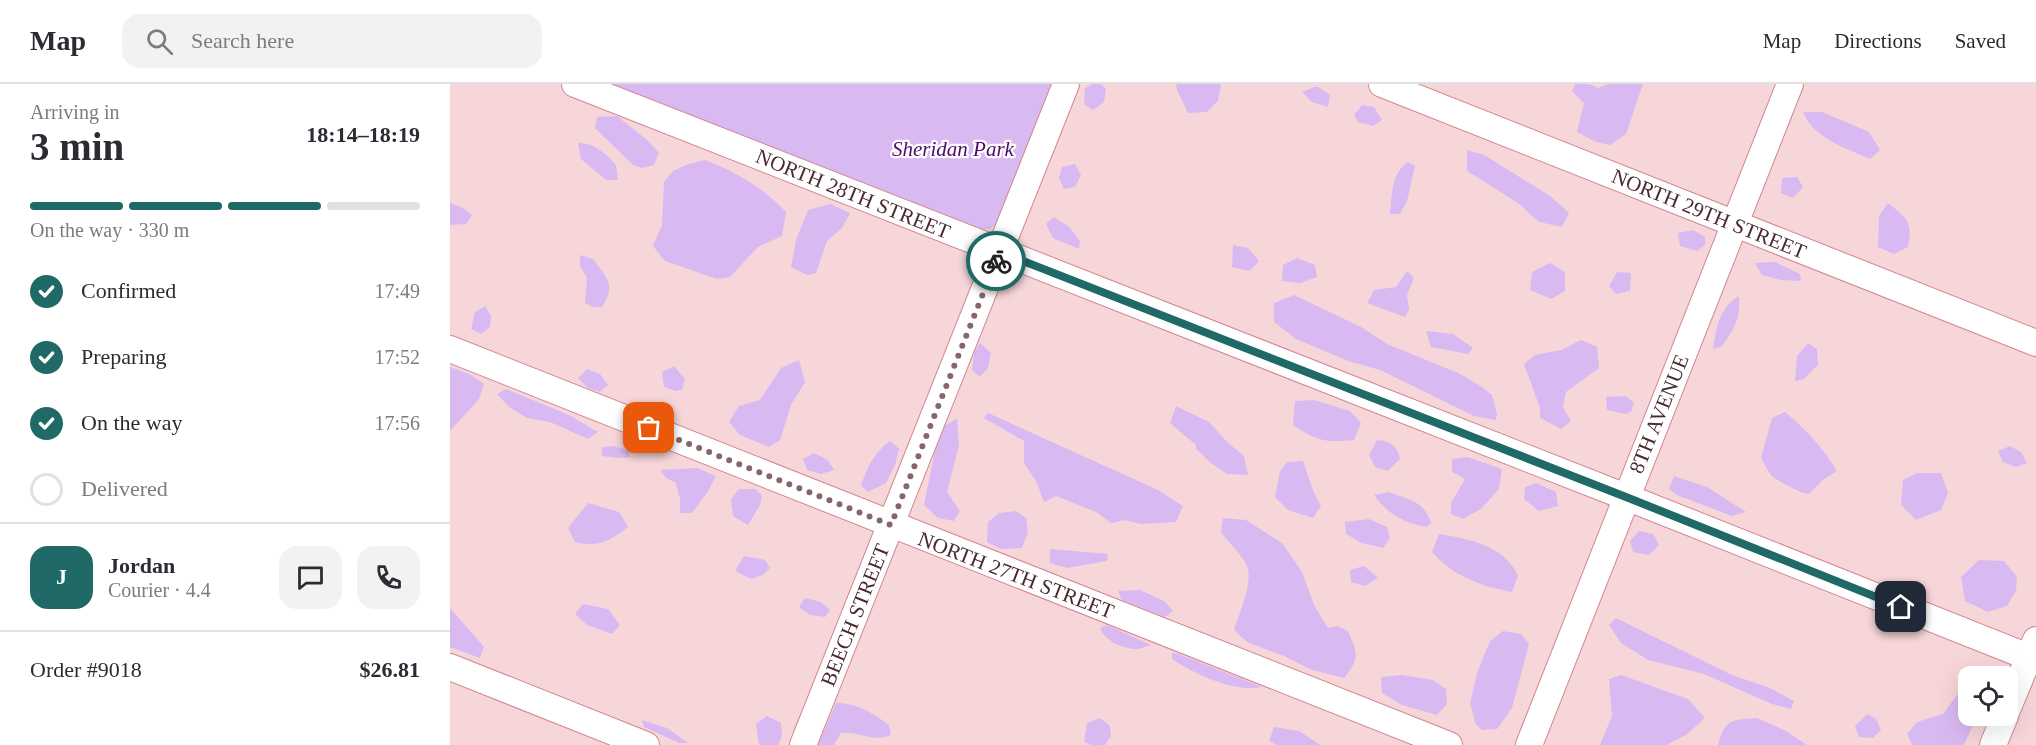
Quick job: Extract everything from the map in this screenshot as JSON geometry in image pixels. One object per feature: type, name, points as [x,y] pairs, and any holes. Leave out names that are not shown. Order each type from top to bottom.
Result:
[{"type":"street","name":"NORTH 28TH STREET","points":[[575,84],[1626,497],[2033,653]]},
{"type":"street","name":"BEECH STREET","points":[[803,745],[1066,84]]},
{"type":"street","name":"NORTH 29TH STREET","points":[[1382,84],[2036,343]]},
{"type":"street","name":"8TH AVENUE","points":[[1529,745],[1790,84]]},
{"type":"street","name":"NORTH 27TH STREET","points":[[450,349],[1449,745]]},
{"type":"street","points":[[2018,686],[2033,653]]},
{"type":"street","points":[[450,667],[646,745]]},
{"type":"street","points":[[1992,745],[2001,726]]},
{"type":"green space","name":"Sheridan Park","points":[[609,84],[1053,84],[999,220],[991,228],[979,230]]},
{"type":"green space","points":[[1093,84],[1101,84],[1106,89],[1104,102],[1093,110],[1084,104],[1085,88]]},
{"type":"green space","points":[[1176,84],[1221,84],[1218,101],[1207,112],[1188,113]]},
{"type":"green space","points":[[1575,84],[1589,84],[1598,88],[1608,84],[1643,84],[1626,134],[1610,145],[1596,142],[1577,132],[1584,103],[1572,91]]},
{"type":"green space","points":[[1317,86],[1330,95],[1328,107],[1312,102],[1302,92]]},
{"type":"green space","points":[[1362,105],[1374,107],[1382,120],[1373,126],[1358,122],[1354,115]]},
{"type":"green space","points":[[1803,112],[1822,112],[1869,132],[1880,150],[1870,159],[1841,146],[1814,129]]},
{"type":"green space","points":[[617,116],[647,140],[659,153],[654,165],[642,168],[633,165],[595,128],[597,117]]},
{"type":"green space","points":[[578,143],[595,147],[608,156],[616,165],[618,180],[606,180],[581,159]]},
{"type":"green space","points":[[1467,150],[1484,155],[1550,196],[1569,213],[1562,227],[1539,222],[1518,203],[1467,171]]},
{"type":"green space","points":[[705,160],[748,181],[786,212],[782,236],[758,247],[730,277],[717,279],[665,261],[653,246],[662,225],[664,182],[673,171]]},
{"type":"green space","points":[[1408,162],[1415,166],[1407,201],[1400,214],[1390,214],[1395,178]]},
{"type":"green space","points":[[1075,164],[1081,175],[1075,187],[1064,189],[1059,178],[1062,167]]},
{"type":"green space","points":[[1797,177],[1803,187],[1793,198],[1781,193],[1782,178]]},
{"type":"green space","points":[[450,203],[472,215],[466,224],[450,225]]},
{"type":"green space","points":[[1888,203],[1904,217],[1910,232],[1908,247],[1894,254],[1878,247],[1879,216]]},
{"type":"green space","points":[[830,204],[850,213],[842,228],[827,241],[816,273],[807,275],[791,267],[796,240],[808,210]]},
{"type":"green space","points":[[1054,217],[1069,227],[1080,241],[1079,249],[1053,238],[1046,224]]},
{"type":"green space","points":[[1693,230],[1705,237],[1705,245],[1697,251],[1680,246],[1678,233]]},
{"type":"green space","points":[[1233,245],[1248,248],[1259,261],[1250,271],[1232,267]]},
{"type":"green space","points":[[580,255],[593,259],[608,282],[609,293],[602,307],[593,307],[585,303],[587,278],[580,266]]},
{"type":"green space","points":[[1297,258],[1315,265],[1317,277],[1300,283],[1282,281],[1283,265]]},
{"type":"green space","points":[[1775,262],[1800,274],[1801,281],[1781,280],[1762,275],[1755,263]]},
{"type":"green space","points":[[1550,263],[1565,272],[1565,291],[1551,299],[1530,290],[1532,272]]},
{"type":"green space","points":[[1407,271],[1414,278],[1407,295],[1409,309],[1405,317],[1367,303],[1374,290],[1396,287]]},
{"type":"green space","points":[[1617,272],[1631,273],[1630,291],[1616,294],[1609,286]]},
{"type":"green space","points":[[1294,295],[1361,327],[1387,344],[1458,373],[1479,385],[1492,395],[1497,414],[1496,420],[1474,416],[1380,370],[1348,361],[1296,339],[1274,322],[1274,303]]},
{"type":"green space","points":[[1739,296],[1738,317],[1733,329],[1721,347],[1713,349],[1723,312]]},
{"type":"green space","points":[[485,306],[491,316],[490,327],[481,334],[471,329],[475,312]]},
{"type":"green space","points":[[1426,331],[1453,334],[1473,348],[1468,354],[1431,347]]},
{"type":"green space","points":[[1581,340],[1597,347],[1599,368],[1566,392],[1563,407],[1571,421],[1561,429],[1540,418],[1540,408],[1524,364],[1535,355],[1561,350]]},
{"type":"green space","points":[[980,343],[991,353],[988,368],[980,377],[972,370],[974,353]]},
{"type":"green space","points":[[1808,343],[1817,349],[1818,365],[1804,379],[1795,381],[1797,356]]},
{"type":"green space","points":[[799,360],[805,382],[791,405],[780,440],[769,447],[740,435],[729,422],[739,406],[760,400],[781,368]]},
{"type":"green space","points":[[674,366],[685,379],[682,390],[676,391],[664,387],[662,372]]},
{"type":"green space","points":[[450,367],[469,374],[484,384],[479,399],[450,431]]},
{"type":"green space","points":[[587,369],[600,374],[608,385],[600,392],[588,388],[578,378]]},
{"type":"green space","points":[[506,389],[569,415],[598,432],[588,439],[550,422],[527,418],[509,407],[497,394]]},
{"type":"green space","points":[[1626,396],[1634,403],[1631,412],[1625,414],[1607,410],[1606,397]]},
{"type":"green space","points":[[1314,400],[1350,411],[1361,423],[1354,440],[1322,440],[1293,425],[1295,401]]},
{"type":"green space","points":[[1176,406],[1209,422],[1228,443],[1244,456],[1248,475],[1227,474],[1196,449],[1196,445],[1170,423]]},
{"type":"green space","points":[[1785,412],[1814,439],[1837,471],[1824,479],[1809,494],[1774,477],[1761,458],[1772,418]]},
{"type":"green space","points":[[988,413],[1158,490],[1183,506],[1176,522],[1141,524],[1125,520],[1111,523],[1096,512],[1056,496],[1044,502],[1036,481],[1024,463],[1024,441],[984,418]]},
{"type":"green space","points":[[957,419],[959,445],[947,492],[960,511],[954,521],[938,518],[924,505],[936,445],[945,425]]},
{"type":"green space","points":[[1377,440],[1393,445],[1399,454],[1400,459],[1388,471],[1375,467],[1369,455]]},
{"type":"green space","points":[[890,441],[899,449],[895,465],[886,483],[868,492],[861,485],[866,472],[875,456]]},
{"type":"green space","points":[[614,446],[629,451],[630,457],[602,456],[602,447]]},
{"type":"green space","points":[[2010,446],[2021,452],[2027,463],[2016,467],[2003,462],[1998,451]]},
{"type":"green space","points":[[814,453],[828,460],[834,470],[821,474],[807,470],[803,459]]},
{"type":"green space","points":[[1468,457],[1502,469],[1499,489],[1481,509],[1463,519],[1451,514],[1451,503],[1465,479],[1452,472],[1452,459]]},
{"type":"green space","points":[[1303,461],[1321,506],[1313,518],[1288,510],[1275,497],[1280,471],[1287,462]]},
{"type":"green space","points":[[697,468],[716,476],[692,513],[680,513],[680,499],[676,483],[666,478],[660,470]]},
{"type":"green space","points":[[1917,473],[1941,473],[1948,493],[1941,510],[1916,520],[1901,505],[1903,480]]},
{"type":"green space","points":[[1674,476],[1707,487],[1746,512],[1732,516],[1677,495],[1669,489]]},
{"type":"green space","points":[[1536,483],[1556,492],[1558,506],[1539,511],[1524,499],[1525,487]]},
{"type":"green space","points":[[739,489],[756,489],[762,496],[760,505],[748,525],[733,516],[731,499]]},
{"type":"green space","points":[[1388,492],[1420,505],[1431,523],[1427,527],[1418,525],[1403,520],[1391,512],[1374,495]]},
{"type":"green space","points":[[588,503],[619,512],[628,527],[597,544],[575,542],[568,528]]},
{"type":"green space","points":[[1016,511],[1026,518],[1028,532],[1022,548],[1001,549],[987,542],[988,522],[999,513]]},
{"type":"green space","points":[[1223,518],[1246,520],[1283,544],[1302,572],[1314,605],[1328,628],[1337,626],[1348,631],[1356,656],[1344,678],[1312,670],[1247,642],[1234,630],[1243,605],[1249,577],[1245,562],[1221,532]]},
{"type":"green space","points":[[1369,519],[1387,527],[1390,538],[1383,548],[1362,543],[1346,534],[1345,522]]},
{"type":"green space","points":[[1639,531],[1653,534],[1659,545],[1649,555],[1633,552],[1630,541]]},
{"type":"green space","points":[[1439,534],[1473,541],[1495,550],[1504,557],[1518,576],[1512,592],[1468,579],[1448,567],[1432,552]]},
{"type":"green space","points":[[1050,549],[1108,554],[1107,561],[1067,568],[1050,563]]},
{"type":"green space","points":[[744,556],[765,560],[770,568],[763,575],[751,579],[735,571]]},
{"type":"green space","points":[[1979,560],[2004,561],[2017,577],[2016,591],[2007,606],[1988,612],[1965,601],[1961,577]]},
{"type":"green space","points":[[1364,566],[1378,578],[1365,586],[1351,582],[1350,570]]},
{"type":"green space","points":[[1140,590],[1164,601],[1173,611],[1165,617],[1122,600],[1118,591]]},
{"type":"green space","points":[[805,598],[821,602],[830,610],[825,617],[810,615],[799,607]]},
{"type":"green space","points":[[583,604],[608,609],[620,625],[612,634],[587,625],[575,614]]},
{"type":"green space","points":[[450,608],[484,647],[480,658],[450,647]]},
{"type":"green space","points":[[1616,618],[1732,675],[1770,688],[1794,701],[1791,709],[1772,704],[1704,674],[1648,660],[1621,643],[1609,625]]},
{"type":"green space","points":[[1107,625],[1151,645],[1137,649],[1126,648],[1115,643],[1102,633],[1100,628]]},
{"type":"green space","points":[[1503,631],[1521,634],[1529,644],[1512,708],[1497,729],[1482,730],[1476,725],[1470,704],[1477,673],[1490,641]]},
{"type":"green space","points":[[1172,653],[1262,687],[1240,687],[1215,681],[1172,659]]},
{"type":"green space","points":[[1402,675],[1433,680],[1446,689],[1447,704],[1437,715],[1402,705],[1382,693],[1381,677]]},
{"type":"green space","points":[[1621,675],[1688,699],[1705,718],[1686,735],[1666,745],[1600,745],[1612,716],[1609,679]]},
{"type":"green space","points":[[1958,694],[1958,726],[1973,726],[1964,745],[1912,745],[1907,734],[1917,722],[1943,714]]},
{"type":"green space","points":[[836,703],[858,707],[871,713],[889,725],[891,735],[877,738],[841,733],[834,745],[818,745]]},
{"type":"green space","points":[[1867,714],[1876,719],[1881,730],[1873,738],[1859,737],[1855,726]]},
{"type":"green space","points":[[767,716],[781,723],[782,736],[778,745],[759,745],[756,724]]},
{"type":"green space","points":[[1100,718],[1110,726],[1111,736],[1105,745],[1091,745],[1084,742],[1087,723]]},
{"type":"green space","points":[[1757,718],[1786,731],[1807,745],[1718,745],[1724,730],[1731,722]]},
{"type":"green space","points":[[642,720],[667,728],[688,743],[679,743],[644,727]]},
{"type":"green space","points":[[1274,727],[1299,731],[1320,745],[1277,745],[1269,741]]},
{"type":"way so far","points":[[649,428],[891,525],[996,261]]},
{"type":"route","points":[[996,261],[1000,252],[1901,607]]}]
